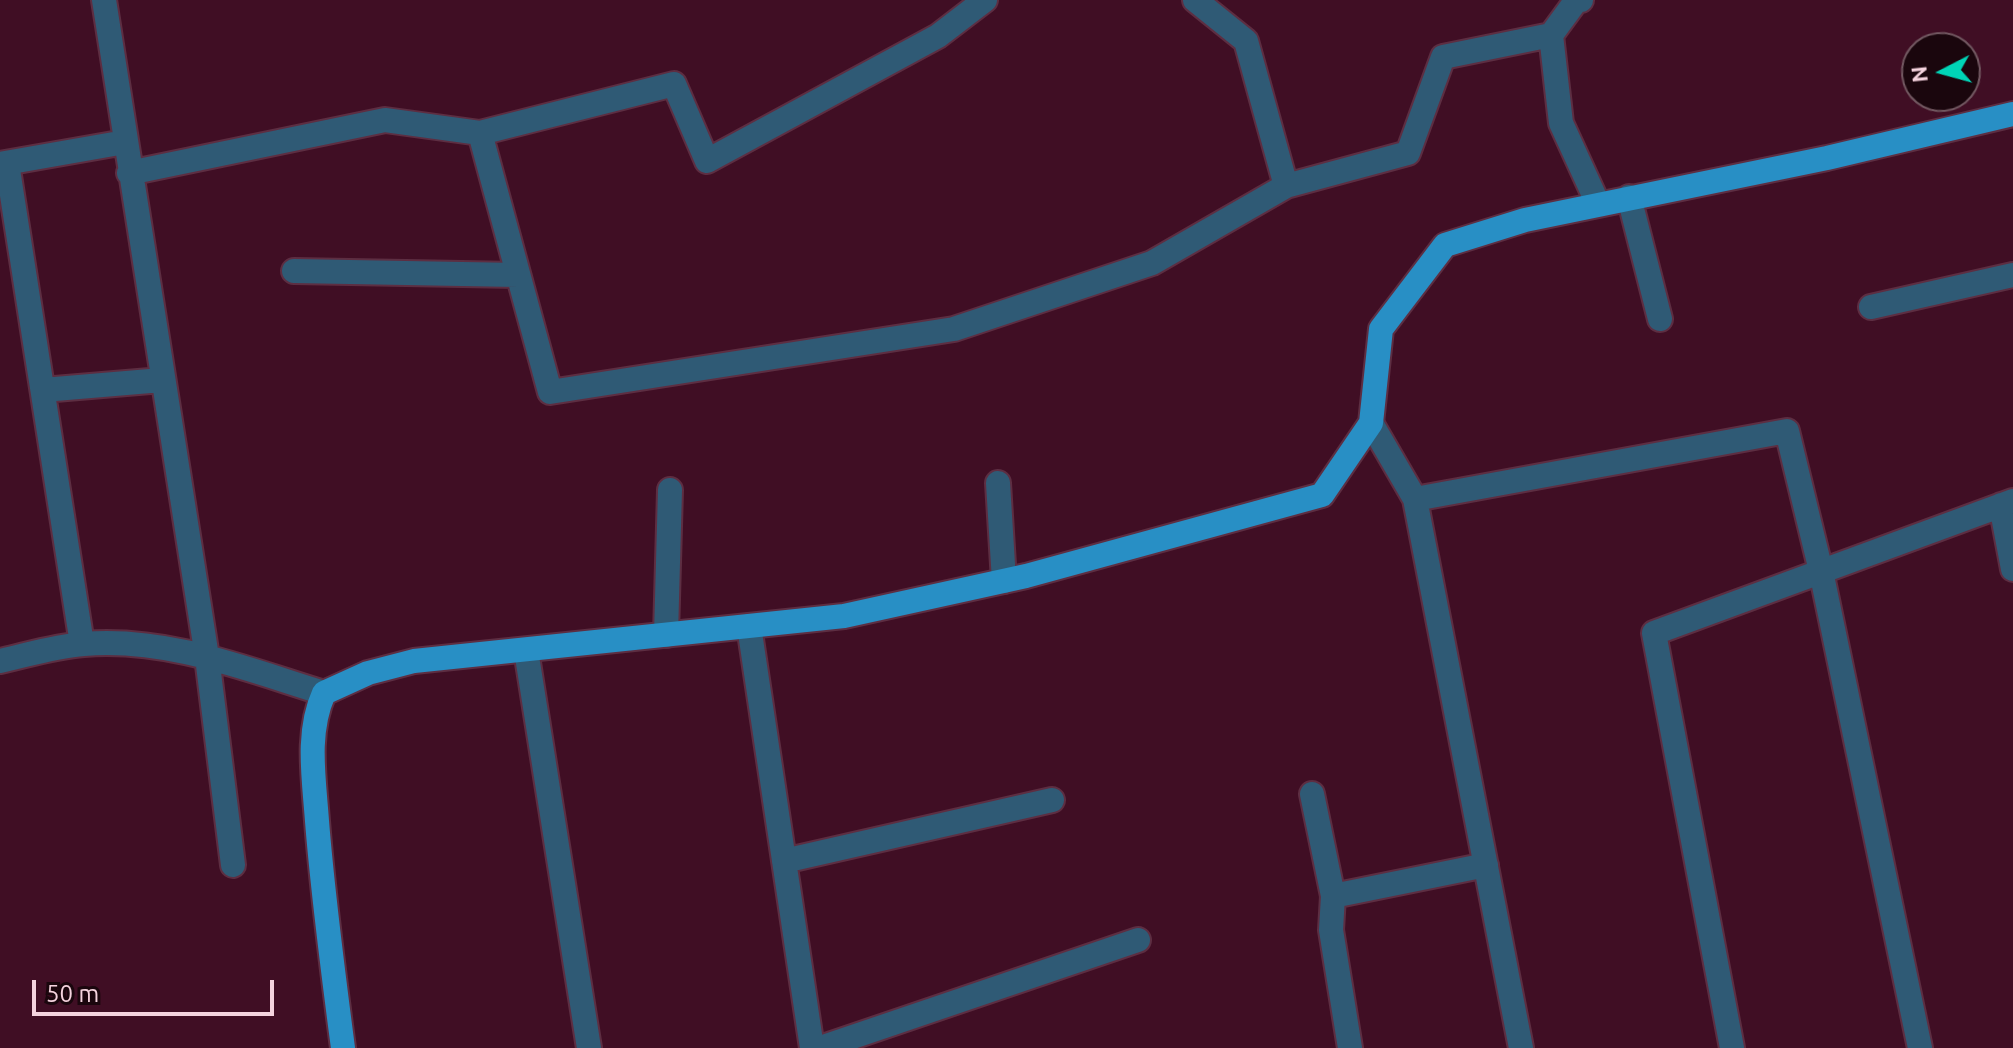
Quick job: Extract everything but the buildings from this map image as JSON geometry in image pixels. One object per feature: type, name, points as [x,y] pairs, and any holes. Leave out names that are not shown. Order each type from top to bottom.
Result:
[{"type":"main road","points":[[343,1048],[321,873],[312,755],[315,714],[324,693],[368,673],[414,661],[844,616],[1004,581],[1322,495],[1371,423],[1381,329],[1445,245],[1525,220],[1827,158],[2013,114]]},
{"type":"street","points":[[104,0],[207,657],[233,865]]},
{"type":"street","points":[[129,173],[385,120],[480,133],[674,84],[707,161],[938,36],[985,0]]},
{"type":"street","points":[[1195,0],[1246,41],[1286,186]]},
{"type":"street","points":[[480,133],[550,392],[954,329],[1152,263],[1286,186],[1408,153],[1443,57],[1551,35],[1576,1],[1581,0]]},
{"type":"street","points":[[1551,35],[1561,123],[1598,204]]},
{"type":"street","points":[[82,644],[4,163],[125,142]]},
{"type":"street","points":[[1629,197],[1660,319]]},
{"type":"street","points":[[294,271],[518,275]]},
{"type":"street","points":[[1871,307],[2013,275]]},
{"type":"street","points":[[43,390],[162,380]]},
{"type":"street","points":[[1371,423],[1415,499],[1521,1048]]},
{"type":"street","points":[[1415,499],[1787,431],[1821,571],[1920,1048]]},
{"type":"street","points":[[998,483],[1004,581]]},
{"type":"street","points":[[666,635],[670,490]]},
{"type":"street","points":[[1732,1048],[1654,633],[2007,503],[2013,569]]},
{"type":"street","points":[[749,626],[812,1048]]},
{"type":"street","points":[[0,661],[82,644],[145,643],[207,657],[324,693]]},
{"type":"street","points":[[526,650],[589,1048]]},
{"type":"street","points":[[1312,794],[1333,896],[1331,930],[1350,1048]]},
{"type":"street","points":[[784,861],[1052,800]]},
{"type":"street","points":[[1333,896],[1486,865]]},
{"type":"street","points":[[820,1048],[1138,940]]}]
